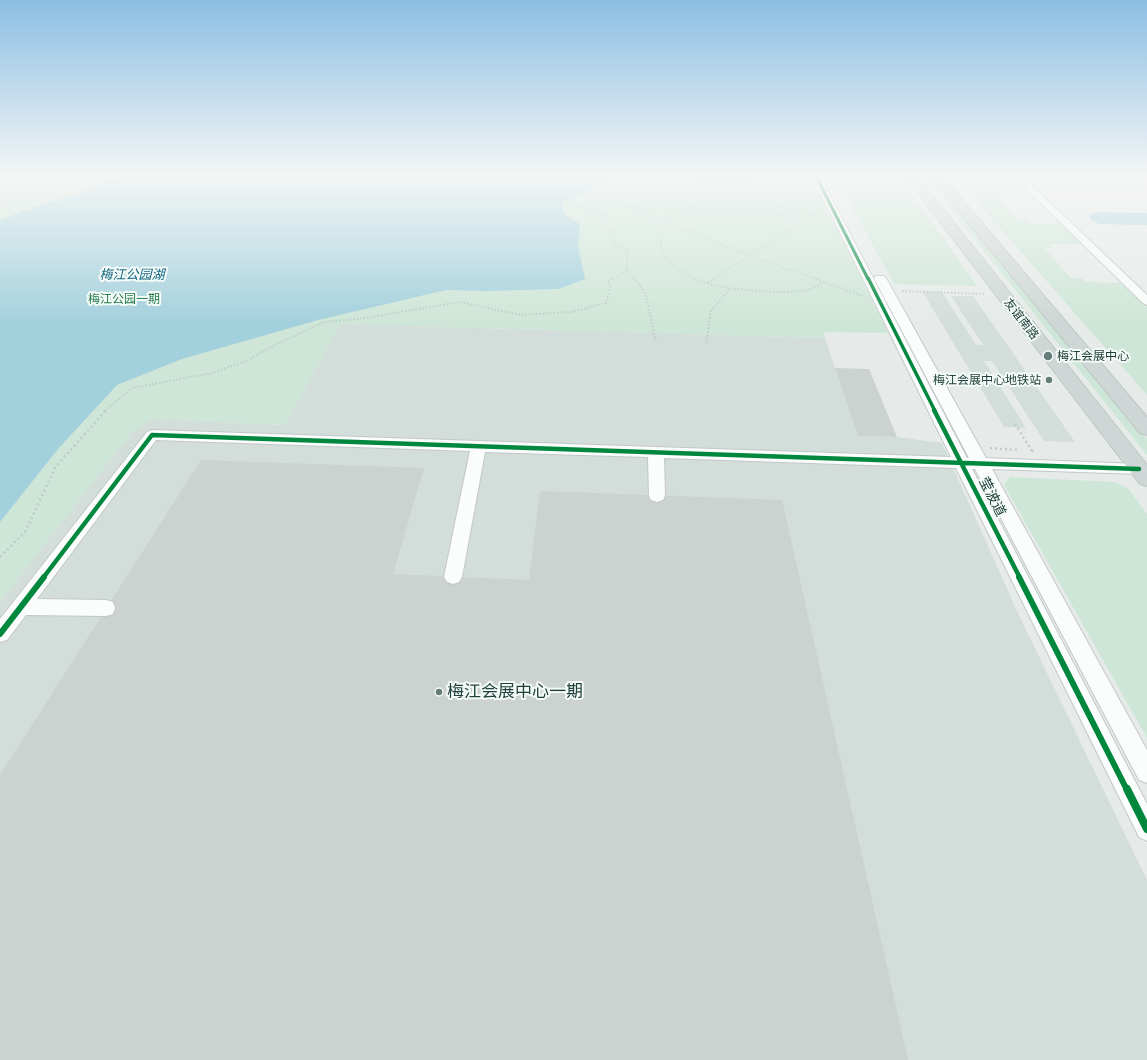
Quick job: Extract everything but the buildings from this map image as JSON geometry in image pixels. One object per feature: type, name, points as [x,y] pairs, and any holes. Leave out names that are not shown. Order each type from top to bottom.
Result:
[{"type":"main road","name":"友谊南路","points":[[949,225],[1143,474]]},
{"type":"main road","name":"友谊南路","points":[[977,225],[1147,429]]},
{"type":"street","name":"莹波道","points":[[841,225],[972,447],[1147,772]]},
{"type":"street","name":"莹波道","points":[[849,225],[961,463],[1147,830]]},
{"type":"street","points":[[1068,225],[1147,301]]},
{"type":"street","points":[[1076,225],[1147,292]]},
{"type":"street","points":[[0,634],[152,435],[980,463],[1143,474]]},
{"type":"street","points":[[453,577],[479,446]]},
{"type":"street","points":[[656,452],[657,496]]},
{"type":"street","points":[[21,607],[106,608]]},
{"type":"path","points":[[606,225],[613,232],[614,244],[627,249],[627,270],[645,292],[656,342]]},
{"type":"path","points":[[670,225],[662,229],[662,249],[668,262],[696,280],[730,289],[778,292],[808,290],[824,282]]},
{"type":"path","points":[[677,225],[750,256],[824,282],[884,297],[1001,294]]},
{"type":"path","points":[[708,283],[797,225]]},
{"type":"path","points":[[0,557],[25,532],[55,468],[107,408],[132,388],[212,373],[246,361],[277,344],[324,322],[366,318],[460,302],[521,314],[571,312],[606,303],[610,287],[608,281],[620,276],[627,270]]},
{"type":"path","points":[[706,343],[711,310],[730,289]]},
{"type":"path","points":[[972,447],[1032,451],[1015,424]]},
{"type":"shaded area","points":[[922,291],[942,292],[976,345],[983,345],[951,296],[973,296],[1075,442],[1044,441],[992,361],[984,361],[1026,428],[1004,427]]},
{"type":"shaded area","name":"梅江会展中心一期","points":[[340,324],[825,338],[858,436],[897,437],[942,443],[1017,611],[1147,880],[1147,1060],[0,1060],[0,602],[133,431],[152,419],[285,425]]},
{"type":"green space","name":"梅江公园一期","points":[[0,225],[835,225],[888,333],[824,332],[825,338],[340,324],[285,425],[152,419],[133,431],[0,602]]},
{"type":"green space","points":[[862,225],[934,225],[977,286],[894,284]]},
{"type":"green space","points":[[964,225],[972,225],[1147,439],[1147,455]]},
{"type":"green space","points":[[998,225],[1067,225],[1088,245],[1049,244],[1053,248],[1044,248],[1071,278],[1082,278],[1085,282],[1128,283],[1147,301],[1147,395]]},
{"type":"green space","points":[[1010,477],[1115,482],[1128,488],[1147,514],[1147,738],[1004,485]]},
{"type":"water","name":"梅江公园湖","points":[[0,225],[580,225],[578,247],[585,279],[559,289],[486,291],[446,290],[318,320],[182,359],[117,385],[58,449],[0,522]]},
{"type":"cycle path","points":[[841,225],[1147,829]]},
{"type":"cycle path","points":[[0,634],[152,435],[1139,469]]},
{"type":"place","name":"梅江会展中心","points":[[1048,356]]},
{"type":"place","name":"梅江会展中心地铁站","points":[[1049,380]]},
{"type":"place","name":"梅江会展中心一期","points":[[439,692]]}]
